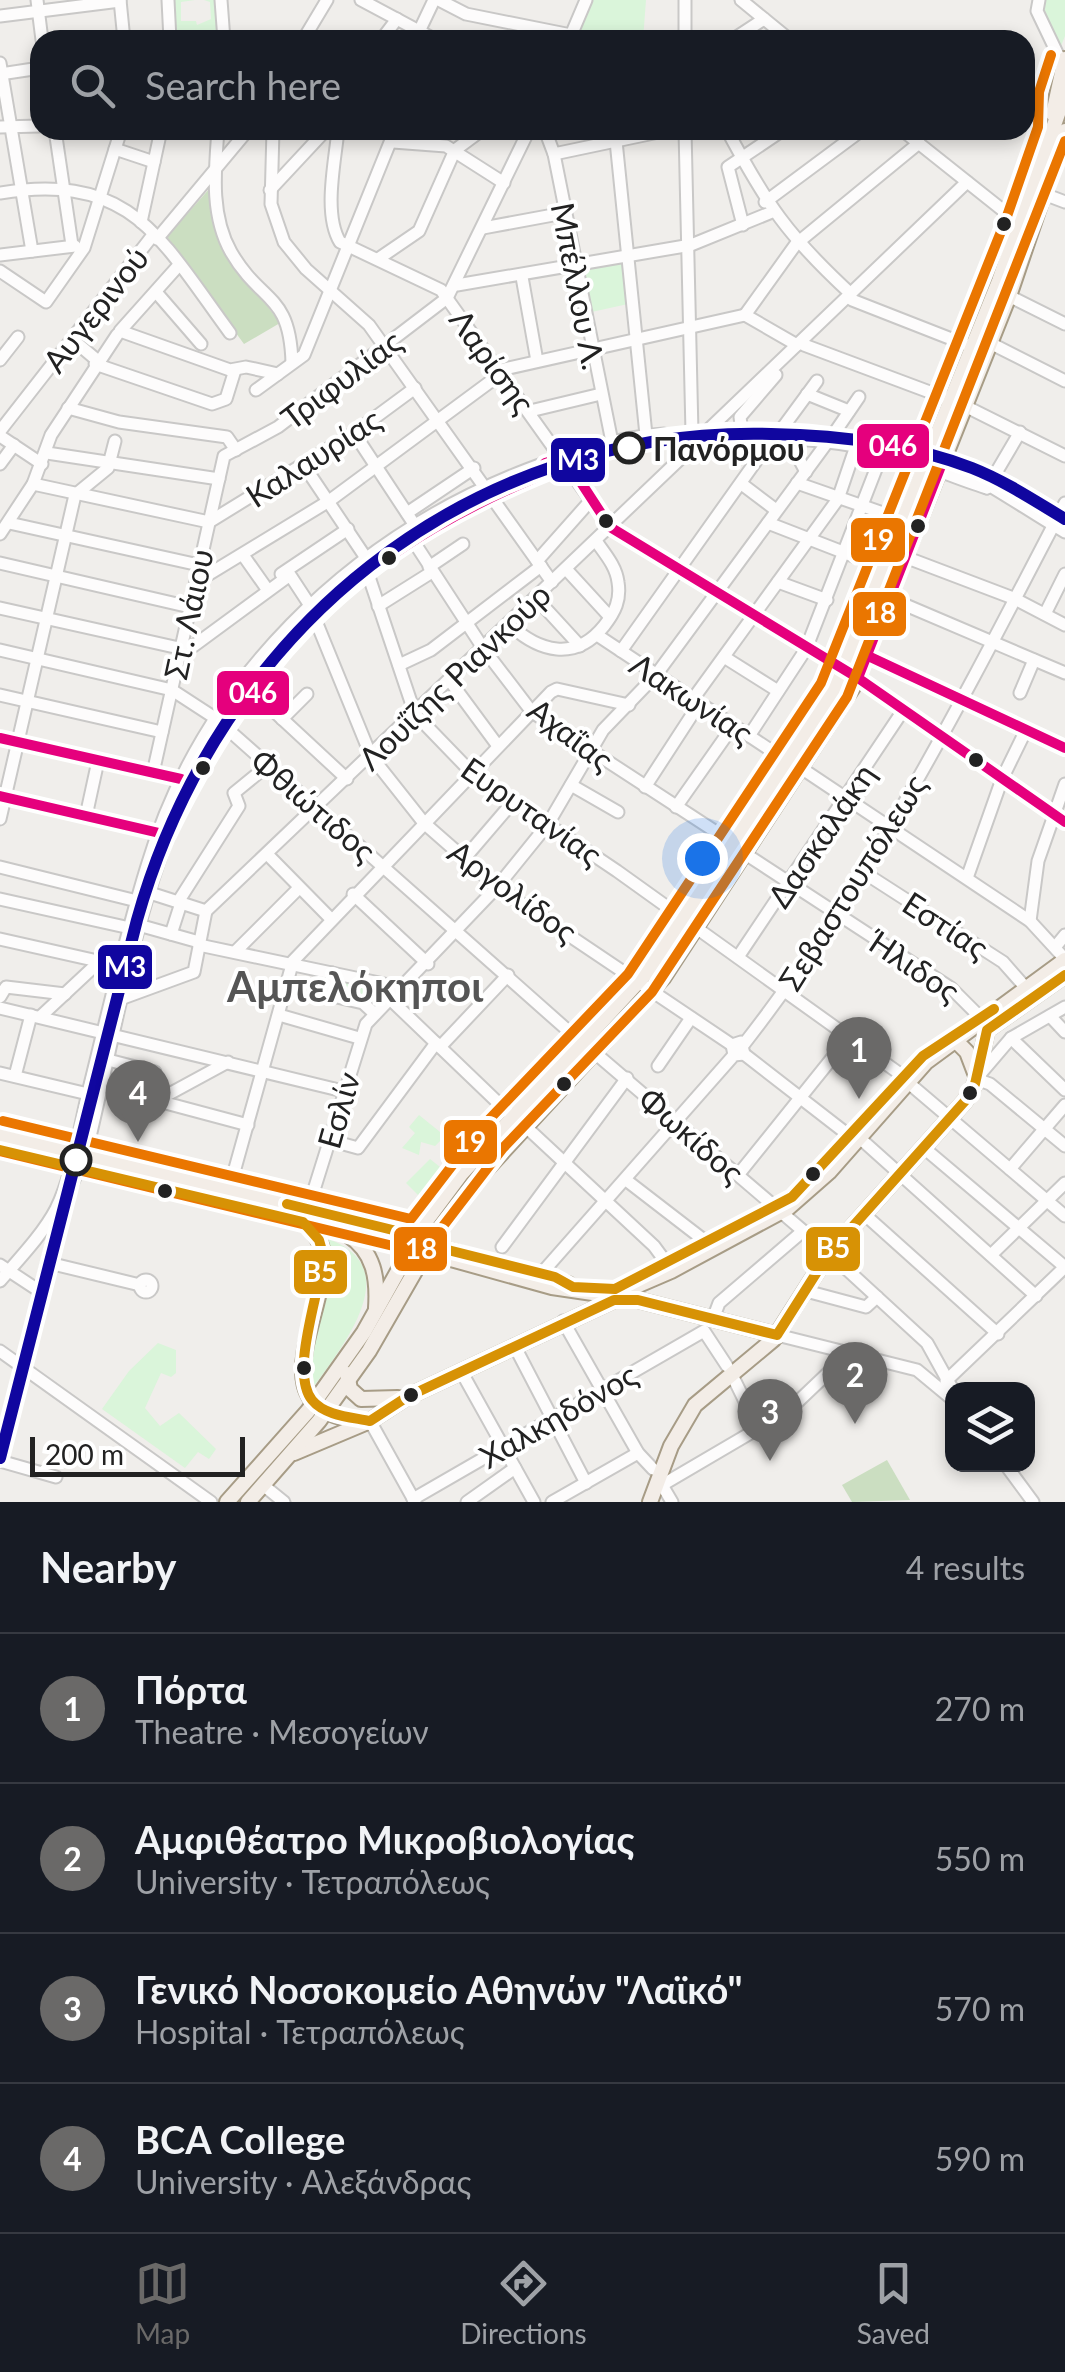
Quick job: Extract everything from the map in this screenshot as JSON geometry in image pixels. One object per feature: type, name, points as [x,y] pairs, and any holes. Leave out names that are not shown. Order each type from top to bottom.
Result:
[{"type":"main road","points":[[958,403],[972,346],[1020,224],[1062,132],[1054,95],[1062,58]]},
{"type":"main road","points":[[248,1502],[289,1455],[321,1406],[413,1242],[461,1174],[519,1121],[646,988],[866,656],[905,557],[934,462],[1009,296],[1062,132],[1065,94]]},
{"type":"main road","points":[[851,674],[884,568],[903,520],[934,462]]},
{"type":"main road","points":[[428,1250],[541,1274],[610,1296],[624,1293],[781,1212],[857,1139],[935,1055],[1062,955]]},
{"type":"main road","points":[[650,1502],[682,1409],[772,1334],[806,1291],[829,1253],[950,1118],[976,1078],[987,1030],[1065,974]]},
{"type":"main road","points":[[954,1039],[970,1057],[976,1078]]},
{"type":"main road","points":[[662,1306],[657,1292],[664,1280],[781,1212],[829,1172],[935,1055]]},
{"type":"main road","points":[[227,1502],[347,1381],[428,1250],[519,1121]]},
{"type":"main road","points":[[0,1136],[76,1161],[413,1242],[552,1287],[622,1286],[781,1212]]},
{"type":"main road","points":[[0,1150],[229,1190],[305,1215],[358,1242],[370,1259],[377,1284],[375,1312]]},
{"type":"main road","points":[[305,1215],[324,1256],[302,1364],[305,1388],[321,1406],[370,1421]]},
{"type":"main road","points":[[338,1230],[413,1242]]},
{"type":"main road","points":[[772,1334],[821,1257],[829,1253]]},
{"type":"main road","points":[[563,1320],[579,1306],[580,1288]]},
{"type":"main road","points":[[289,1455],[370,1421],[461,1370],[563,1320],[614,1300],[662,1306],[743,1330],[748,1343],[729,1369]]},
{"type":"main road","points":[[714,1324],[772,1334]]},
{"type":"main road","points":[[364,1332],[347,1381],[353,1393],[366,1400],[407,1397]]},
{"type":"main road","points":[[641,1502],[658,1478]]},
{"type":"street","points":[[0,16],[38,6],[120,0],[123,30]]},
{"type":"street","points":[[168,0],[170,30]]},
{"type":"street","points":[[221,0],[223,30]]},
{"type":"street","points":[[310,30],[326,0]]},
{"type":"street","points":[[361,0],[411,30]]},
{"type":"street","points":[[420,30],[436,0],[466,14],[538,30]]},
{"type":"street","points":[[573,30],[586,0]]},
{"type":"street","points":[[685,0],[685,30]]},
{"type":"street","points":[[740,0],[778,30]]},
{"type":"street","points":[[1039,0],[1038,11],[1062,58]]},
{"type":"street","points":[[389,30],[397,19]]},
{"type":"street","points":[[747,30],[764,19]]},
{"type":"street","points":[[30,69],[1,70],[6,127],[32,250]]},
{"type":"street","points":[[59,140],[62,186],[78,247]]},
{"type":"street","points":[[0,271],[46,302],[78,247],[100,197],[118,140]]},
{"type":"street","points":[[141,222],[159,140]]},
{"type":"street","points":[[217,140],[218,216],[226,240],[285,314],[291,328],[292,363]]},
{"type":"street","name":"Αυγερινού","points":[[0,433],[155,237],[215,174],[240,140]]},
{"type":"street","points":[[272,140],[270,190],[274,220],[284,242],[362,316],[552,582]]},
{"type":"street","points":[[270,190],[317,140]]},
{"type":"street","points":[[338,140],[334,228],[348,246]]},
{"type":"street","points":[[256,390],[304,354],[392,140]]},
{"type":"street","points":[[413,140],[450,148],[504,183]]},
{"type":"street","points":[[378,259],[411,239],[425,224],[450,148],[449,140]]},
{"type":"street","points":[[450,148],[464,140]]},
{"type":"street","name":"Τριφυλίας","points":[[230,453],[278,427],[447,298],[457,285],[524,140]]},
{"type":"street","name":"Μπέλλου Λ.","points":[[549,140],[612,442]]},
{"type":"street","points":[[554,154],[621,140]]},
{"type":"street","points":[[686,140],[691,327],[700,435]]},
{"type":"street","points":[[732,140],[769,207],[796,244],[851,297],[972,346]]},
{"type":"street","points":[[743,225],[727,172],[768,140]]},
{"type":"street","points":[[457,285],[691,245],[743,225],[850,140]]},
{"type":"street","points":[[914,140],[1020,224]]},
{"type":"street","points":[[616,141],[646,436]]},
{"type":"street","points":[[745,315],[796,244],[918,143]]},
{"type":"street","points":[[115,149],[154,162]]},
{"type":"street","name":"Λουΐζης Ριανκούρ","points":[[206,911],[674,466],[700,435],[970,184]]},
{"type":"street","points":[[0,193],[62,186],[125,207],[179,265],[230,333]]},
{"type":"street","points":[[1044,194],[1065,202]]},
{"type":"street","points":[[483,228],[564,212]]},
{"type":"street","name":"Λαρίσης","points":[[348,246],[437,287],[530,410],[610,527],[851,674],[1065,822]]},
{"type":"street","points":[[0,255],[78,247]]},
{"type":"street","points":[[0,534],[33,484],[68,408],[96,362],[179,265]]},
{"type":"street","points":[[522,276],[537,362]]},
{"type":"street","points":[[156,292],[201,344]]},
{"type":"street","points":[[1009,296],[1065,324]]},
{"type":"street","points":[[196,582],[329,501],[501,372],[745,315],[800,345],[958,403],[1065,456]]},
{"type":"street","points":[[118,333],[234,370],[250,368],[278,374]]},
{"type":"street","points":[[0,360],[18,337]]},
{"type":"street","points":[[72,339],[96,362],[212,404],[226,399],[234,370]]},
{"type":"street","points":[[990,343],[1065,380]]},
{"type":"street","name":"Λουΐζης Ριανκούρ","points":[[742,432],[740,417],[800,345]]},
{"type":"street","points":[[621,651],[817,381]]},
{"type":"street","name":"Καλαυρίας","points":[[209,522],[354,434],[415,388]]},
{"type":"street","points":[[530,410],[601,394]]},
{"type":"street","points":[[807,394],[849,411]]},
{"type":"street","name":"Εσλίν","points":[[305,1215],[359,1038],[375,1014],[498,888],[548,824],[603,730],[656,676],[859,397]]},
{"type":"street","points":[[68,408],[118,422],[227,437],[230,453]]},
{"type":"street","points":[[566,460],[700,435],[742,432],[790,442],[830,439],[934,462]]},
{"type":"street","points":[[986,488],[1020,432]]},
{"type":"street","points":[[0,433],[14,445],[45,458],[218,479]]},
{"type":"street","points":[[354,434],[410,518]]},
{"type":"street","points":[[410,518],[612,442],[646,436],[700,435],[830,439],[934,462],[1061,532]]},
{"type":"street","points":[[0,819],[75,496],[110,463],[115,441]]},
{"type":"street","points":[[664,441],[676,451],[674,466]]},
{"type":"street","points":[[790,442],[801,478],[838,499],[903,520]]},
{"type":"street","points":[[0,464],[14,445]]},
{"type":"street","points":[[645,787],[724,658],[838,499],[856,446]]},
{"type":"street","points":[[748,736],[806,649],[883,451]]},
{"type":"street","name":"Στ. Λάιου","points":[[154,773],[218,479],[230,453]]},
{"type":"street","points":[[41,1292],[3,1272],[56,1210],[76,1161],[88,1094],[109,1033],[136,927],[137,901],[182,779],[220,721],[311,609],[367,564],[410,518],[474,468]]},
{"type":"street","name":"Ευρυτανίας","points":[[311,476],[367,564],[415,714],[473,774],[849,1037],[907,1081],[1065,1216]]},
{"type":"street","points":[[33,484],[209,522]]},
{"type":"street","points":[[743,484],[776,510]]},
{"type":"street","points":[[367,564],[489,490]]},
{"type":"street","points":[[399,666],[416,660],[539,564],[592,499]]},
{"type":"street","name":"Σεβαστουπόλεως","points":[[541,1274],[626,1180],[784,992],[962,700],[1012,598],[1061,532],[1065,503]]},
{"type":"street","points":[[9,523],[200,565]]},
{"type":"street","points":[[768,523],[884,568]]},
{"type":"street","points":[[0,608],[191,649],[266,587],[348,530]]},
{"type":"street","name":"Αχαΐας","points":[[412,538],[483,648],[532,712],[739,848]]},
{"type":"street","name":"Λακωνίας","points":[[596,541],[612,564],[619,599],[610,617],[588,640],[621,651],[967,878],[1030,920],[1062,955]]},
{"type":"street","points":[[378,606],[463,544]]},
{"type":"street","points":[[243,555],[266,587]]},
{"type":"street","points":[[905,557],[1012,598],[1065,625]]},
{"type":"street","points":[[0,563],[190,607]]},
{"type":"street","points":[[566,569],[610,617]]},
{"type":"street","points":[[1046,614],[1065,574]]},
{"type":"street","name":"Αργολίδος","points":[[266,587],[290,575],[311,609],[371,756],[424,823],[498,888],[738,1050],[857,1139],[1036,1296]]},
{"type":"street","points":[[778,582],[826,600]]},
{"type":"street","points":[[509,624],[538,646],[564,651],[588,640],[536,598]]},
{"type":"street","points":[[889,598],[1065,673]]},
{"type":"street","points":[[118,996],[120,966],[150,893],[163,834],[220,721],[250,689],[311,609]]},
{"type":"street","name":"Φθιώτιδος","points":[[0,650],[172,690],[220,721],[588,1048]]},
{"type":"street","points":[[866,656],[1065,748]]},
{"type":"street","points":[[724,658],[778,691]]},
{"type":"street","points":[[1020,693],[1034,660]]},
{"type":"street","points":[[450,680],[498,746]]},
{"type":"street","points":[[250,689],[347,779]]},
{"type":"street","points":[[229,1190],[292,964],[381,864],[557,689],[629,704]]},
{"type":"street","points":[[282,719],[306,694]]},
{"type":"street","points":[[0,695],[162,732]]},
{"type":"street","name":"Δασκαλάκη","points":[[738,958],[902,712]]},
{"type":"street","points":[[676,807],[733,726]]},
{"type":"street","points":[[967,878],[1002,778],[1026,730]]},
{"type":"street","points":[[0,738],[182,779]]},
{"type":"street","points":[[86,816],[98,760]]},
{"type":"street","points":[[171,934],[179,903],[238,806],[234,793],[267,766]]},
{"type":"street","points":[[1030,920],[1038,861],[1065,784]]},
{"type":"street","points":[[571,785],[618,812]]},
{"type":"street","points":[[3,797],[163,834]]},
{"type":"street","points":[[464,859],[512,803]]},
{"type":"street","name":"Ήλιδος","points":[[739,848],[950,988],[981,1018]]},
{"type":"street","points":[[267,854],[331,919]]},
{"type":"street","points":[[0,867],[137,901]]},
{"type":"street","name":"Εστίας","points":[[860,870],[1003,962],[1025,987]]},
{"type":"street","points":[[234,952],[299,888]]},
{"type":"street","points":[[118,996],[194,972],[206,911],[150,893]]},
{"type":"street","points":[[353,894],[428,964]]},
{"type":"street","points":[[0,899],[403,988]]},
{"type":"street","points":[[1062,955],[1065,935]]},
{"type":"street","points":[[0,940],[120,966]]},
{"type":"street","points":[[15,1076],[36,1016],[99,962]]},
{"type":"street","points":[[332,973],[328,995],[363,1003],[375,1014]]},
{"type":"street","points":[[329,1140],[358,1148],[438,1045],[508,975]]},
{"type":"street","points":[[0,997],[6,987],[65,994]]},
{"type":"street","points":[[391,1000],[607,1201],[668,1265]]},
{"type":"street","points":[[0,1008],[343,1091]]},
{"type":"street","points":[[1065,1008],[1011,1038],[976,1078],[990,1084],[1065,1146]]},
{"type":"street","points":[[278,1015],[359,1038]]},
{"type":"street","points":[[1050,1016],[1065,1032]]},
{"type":"street","points":[[658,1066],[691,1018]]},
{"type":"street","points":[[56,1477],[0,1459],[60,1212],[102,1086],[109,1033]]},
{"type":"street","points":[[738,1175],[849,1037]]},
{"type":"street","points":[[1011,1038],[1065,1090]]},
{"type":"street","name":"Φωκίδος","points":[[588,1048],[877,1297],[938,1356],[951,1382]]},
{"type":"street","points":[[108,1060],[155,1072]]},
{"type":"street","points":[[158,1100],[228,1062]]},
{"type":"street","points":[[0,1073],[88,1094]]},
{"type":"street","points":[[502,1247],[627,1078]]},
{"type":"street","points":[[102,1086],[248,1125]]},
{"type":"street","points":[[1010,1169],[1065,1105]]},
{"type":"street","points":[[924,1148],[1065,1267],[954,1382]]},
{"type":"street","points":[[626,1180],[709,1244]]},
{"type":"street","points":[[991,1255],[1065,1183]]},
{"type":"street","points":[[864,1214],[998,1334]]},
{"type":"street","name":"Χαλκηδόνος","points":[[414,1500],[714,1324],[720,1303],[803,1231]]},
{"type":"street","points":[[48,1263],[140,1285]]},
{"type":"street","points":[[806,1291],[866,1307],[877,1297]]},
{"type":"street","points":[[563,1320],[638,1453],[672,1502]]},
{"type":"street","points":[[714,1324],[729,1369],[759,1430]]},
{"type":"street","points":[[772,1334],[917,1370],[945,1393]]},
{"type":"street","points":[[514,1344],[586,1483]]},
{"type":"street","points":[[0,1350],[211,1502]]},
{"type":"street","points":[[658,1478],[759,1430],[819,1386],[849,1353]]},
{"type":"street","points":[[917,1370],[938,1356]]},
{"type":"street","points":[[461,1370],[534,1502]]},
{"type":"street","points":[[938,1386],[945,1385]]},
{"type":"street","points":[[370,1421],[414,1500]]},
{"type":"street","points":[[552,1502],[638,1453]]},
{"type":"street","points":[[467,1502],[514,1468]]},
{"type":"street","points":[[1011,1472],[1034,1502]]},
{"type":"street","points":[[263,1485],[284,1502]]},
{"type":"green space","points":[[173,0],[195,0],[181,2],[181,21],[196,21],[197,25],[211,19],[210,2],[204,0],[216,0],[218,30],[175,30]]},
{"type":"green space","points":[[590,0],[646,0],[644,30],[576,30]]},
{"type":"green space","points":[[1041,0],[1065,0],[1065,36],[1059,51]]},
{"type":"green space","points":[[210,188],[227,252],[280,323],[244,344],[166,238]]},
{"type":"green space","points":[[624,261],[628,304],[587,313],[576,270]]},
{"type":"green space","points":[[333,979],[394,991],[375,1009],[330,993]]},
{"type":"green space","points":[[419,1115],[445,1136],[435,1146],[421,1142],[419,1155],[402,1148],[415,1133],[409,1127]]},
{"type":"green space","points":[[430,1159],[445,1171],[420,1197],[406,1183]]},
{"type":"green space","points":[[319,1236],[347,1248],[362,1264],[366,1284],[353,1328],[310,1392],[305,1378],[322,1287]]},
{"type":"green space","points":[[158,1343],[176,1350],[176,1373],[171,1377],[161,1373],[145,1408],[160,1426],[179,1413],[216,1449],[209,1459],[198,1452],[185,1468],[102,1409],[129,1371]]},
{"type":"green space","points":[[887,1460],[910,1500],[852,1502],[842,1485]]},
{"type":"transit line","name":"19","points":[[1035,136],[1039,92],[1051,55]]},
{"type":"transit line","name":"19","points":[[3,1121],[411,1219],[481,1128],[628,974],[821,683],[1006,219],[1033,140]]},
{"type":"transit line","name":"18","points":[[0,1151],[414,1251],[427,1247],[503,1148],[652,992],[847,697],[1065,141]]},
{"type":"transit line","name":"046","points":[[545,463],[644,440],[744,431],[845,437],[943,461]]},
{"type":"transit line","name":"Μ3","points":[[0,1458],[137,920],[175,816],[227,721],[293,637],[370,566],[458,508],[555,466],[660,441],[771,434],[822,436],[898,447],[984,473],[1065,519]]},
{"type":"transit line","name":"046","points":[[858,678],[943,461]]},
{"type":"transit line","name":"046","points":[[0,796],[168,835],[242,707],[283,653],[328,606],[379,565],[435,528],[498,494],[569,464],[610,527],[858,678],[1065,822]]},
{"type":"transit line","name":"046","points":[[866,655],[1065,748]]},
{"type":"transit line","name":"046","points":[[0,738],[181,779]]},
{"type":"transit line","name":"Β5","points":[[0,1150],[303,1222],[319,1240],[323,1254],[305,1351],[306,1387],[312,1400],[324,1409],[370,1421],[407,1397],[614,1300],[638,1300],[777,1335],[829,1253],[965,1101],[975,1084],[987,1030],[1065,975]]},
{"type":"transit line","name":"Β5","points":[[287,1204],[413,1235],[440,1248],[555,1277],[573,1287],[615,1289],[792,1197],[923,1056],[994,1009]]},
{"type":"place","name":"Πανόρμου","points":[[629,448]]},
{"type":"place","name":"Πόρτα","points":[[859,1099]]},
{"type":"place","name":"BCA College","points":[[138,1142]]},
{"type":"place","name":"Αμφιθέατρο Μικροβιολογίας","points":[[855,1424]]},
{"type":"place","name":"Γενικό Νοσοκομείο Αθηνών \"Λαϊκό\"","points":[[770,1461]]},
{"type":"district","name":"Αμπελόκηποι","points":[[355,986]]}]
